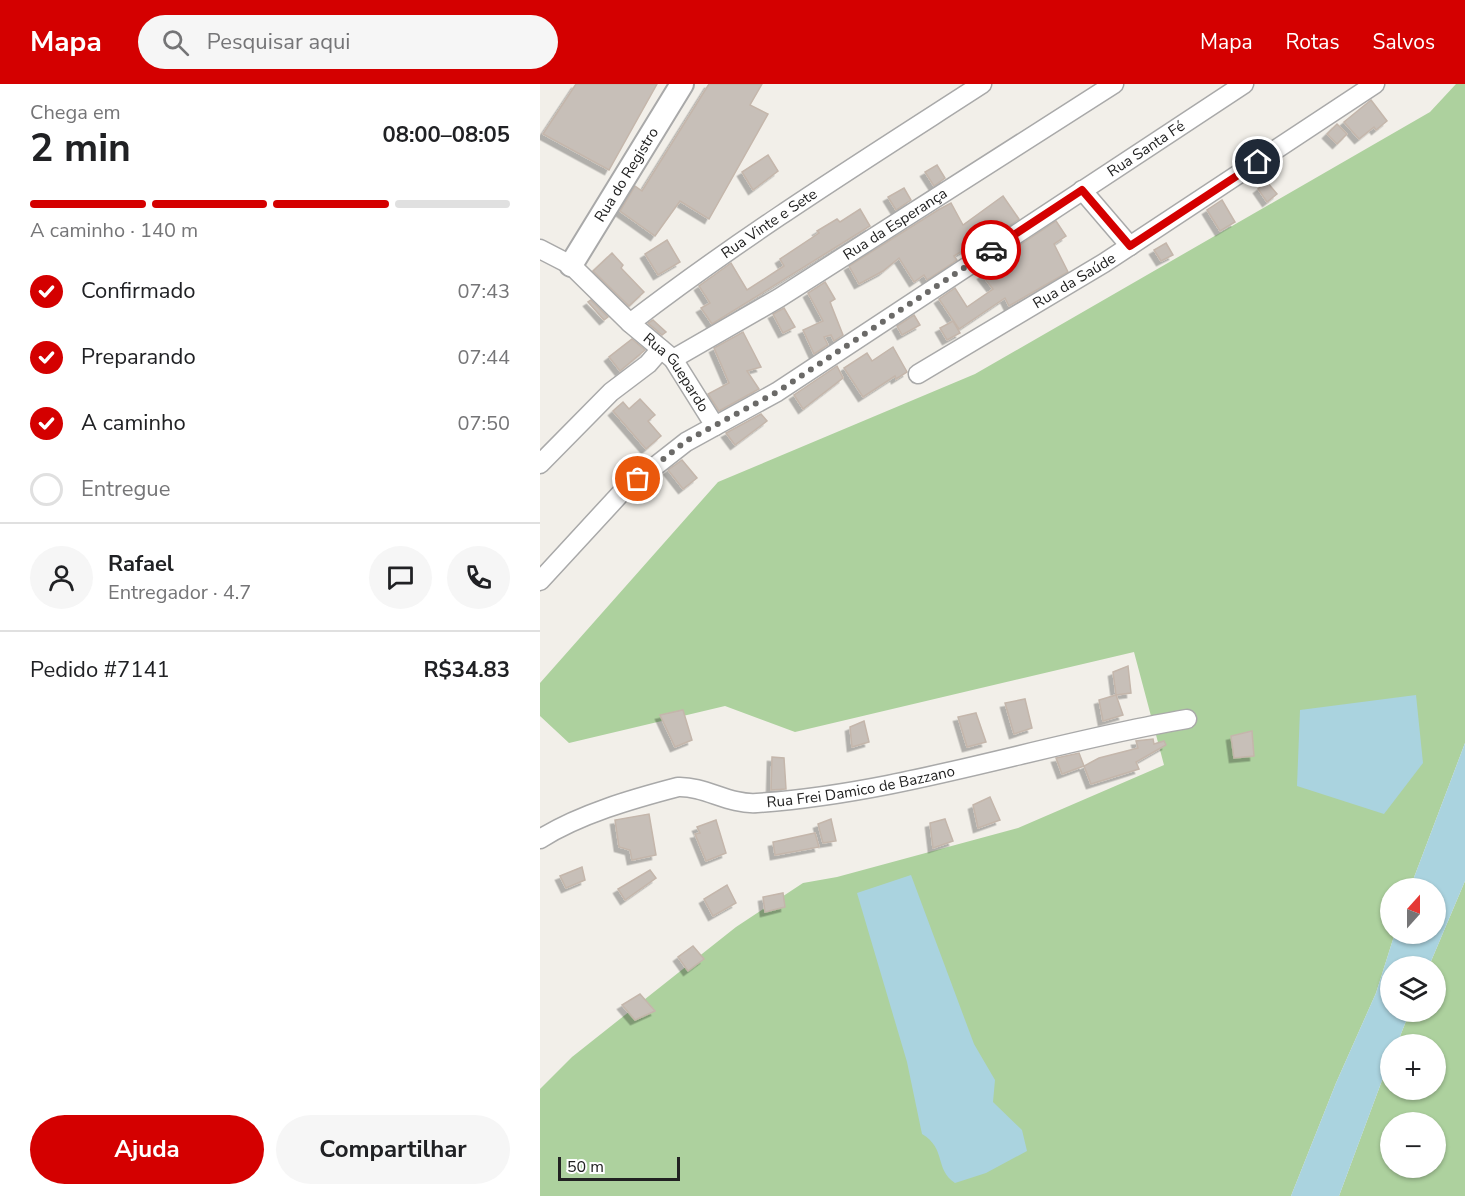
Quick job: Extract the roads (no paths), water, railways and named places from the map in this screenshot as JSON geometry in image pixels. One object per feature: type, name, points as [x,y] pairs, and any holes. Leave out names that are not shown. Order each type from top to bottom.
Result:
[{"type":"street","name":"Rua do Registro","points":[[571,265],[682,84]]},
{"type":"street","name":"Rua Vinte e Sete","points":[[630,323],[691,277],[811,195],[982,84]]},
{"type":"street","name":"Rua da Esperança","points":[[540,464],[611,392],[648,364],[779,298],[1114,84]]},
{"type":"street","name":"Rua Santa Fé","points":[[540,581],[629,486],[686,441],[777,392],[1244,84]]},
{"type":"street","name":"Rua da Saúde","points":[[918,374],[1130,246],[1375,84]]},
{"type":"street","points":[[1082,190],[1130,246]]},
{"type":"street","points":[[540,249],[571,265],[630,323]]},
{"type":"street","name":"Rua Guepardo","points":[[630,323],[667,354],[715,426]]},
{"type":"street","name":"Rua Frei Damico de Bazzano","points":[[540,838],[554,830],[614,807],[678,787],[688,786],[744,803],[816,798],[897,784],[997,762],[1118,730],[1187,719]]},
{"type":"water","points":[[1416,695],[1423,763],[1384,814],[1297,786],[1300,710]]},
{"type":"water","points":[[1465,743],[1465,881],[1446,926],[1446,878],[1414,878]]},
{"type":"water","points":[[911,875],[974,1044],[995,1080],[993,1102],[1022,1130],[1027,1151],[986,1173],[955,1183],[944,1172],[935,1146],[922,1134],[907,1062],[857,893]]},
{"type":"water","points":[[1392,944],[1438,944],[1433,956],[1388,956]]},
{"type":"water","points":[[1380,980],[1380,1022],[1406,1022],[1401,1034],[1380,1034],[1380,1086],[1339,1196],[1291,1196],[1336,1083]]}]
